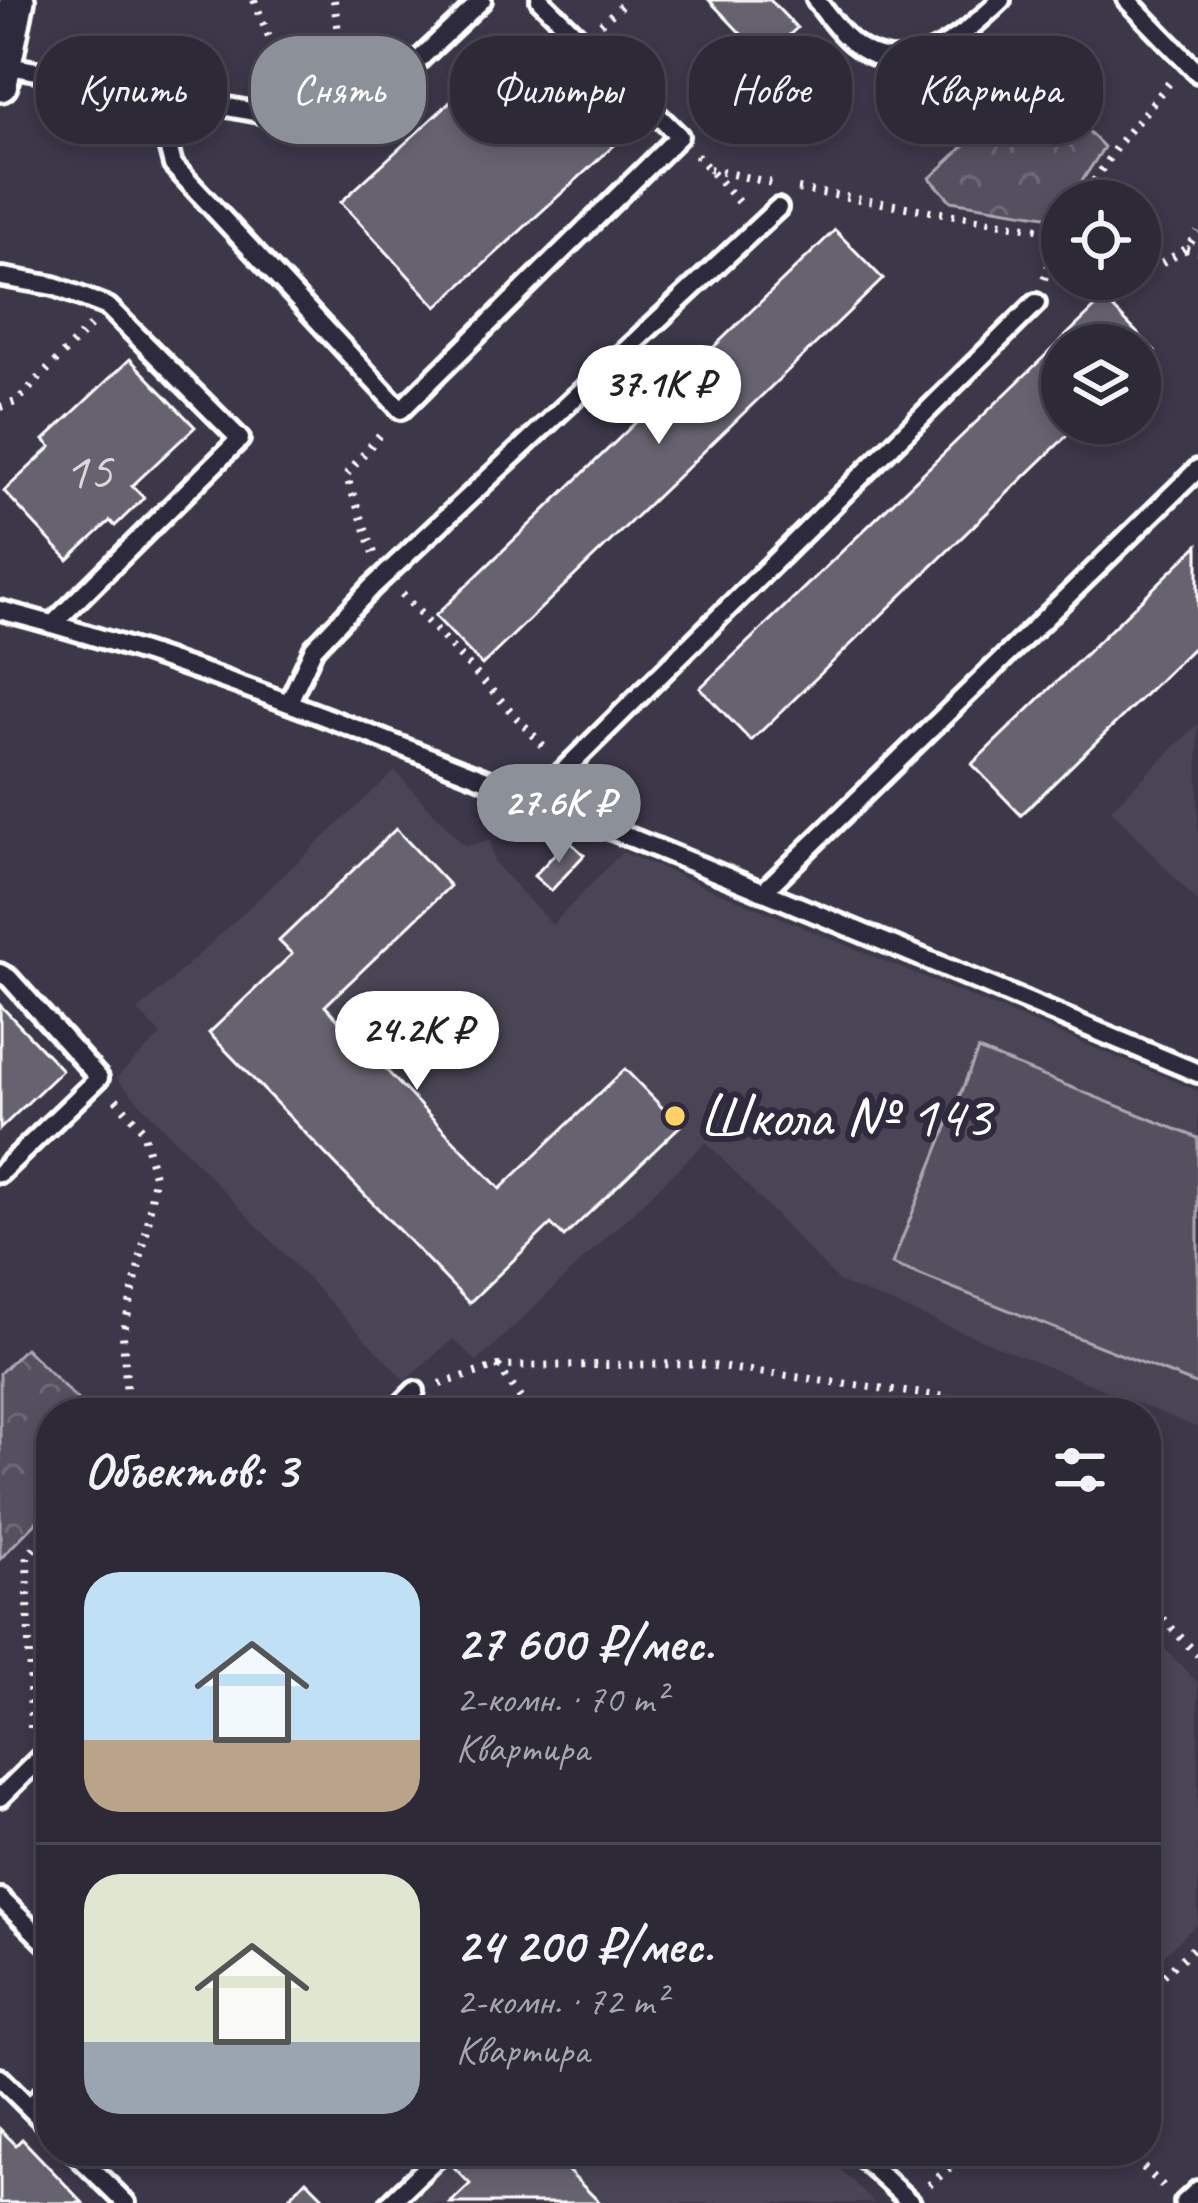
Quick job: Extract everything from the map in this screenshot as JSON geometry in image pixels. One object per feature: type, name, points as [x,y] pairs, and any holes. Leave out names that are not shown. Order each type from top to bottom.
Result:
[{"type":"street","points":[[2,74],[17,0]]},
{"type":"lane","points":[[426,53],[482,0]]},
{"type":"lane","points":[[168,144],[173,165],[400,410],[679,136],[540,0]]},
{"type":"lane","points":[[816,0],[854,43],[884,59],[919,58],[956,43],[1001,0]]},
{"type":"lane","points":[[1127,0],[1192,67]]},
{"type":"lane","points":[[2,74],[36,79]]},
{"type":"lane","points":[[289,702],[314,648],[384,575],[778,208]]},
{"type":"lane","points":[[2,277],[54,286],[108,307],[239,439],[53,624]]},
{"type":"lane","points":[[535,799],[1036,303]]},
{"type":"lane","points":[[763,892],[1198,469]]},
{"type":"lane","points":[[0,610],[289,702],[1198,1073]]},
{"type":"lane","points":[[0,973],[99,1078],[0,1173]]},
{"type":"lane","points":[[408,1398],[415,1391]]},
{"type":"lane","points":[[0,1797],[36,1761]]},
{"type":"lane","points":[[0,1898],[36,1933]]},
{"type":"lane","points":[[0,2078],[36,2114]]},
{"type":"lane","points":[[29,2107],[36,2100]]},
{"type":"lane","points":[[88,2166],[126,2203]]},
{"type":"lane","points":[[390,2203],[428,2166]]},
{"type":"lane","points":[[869,2166],[900,2200]]},
{"type":"lane","points":[[1184,2203],[1198,2189]]},
{"type":"path","points":[[254,0],[269,36]]},
{"type":"path","points":[[334,0],[339,36]]},
{"type":"path","points":[[1095,180],[1117,146],[1192,67]]},
{"type":"path","points":[[679,136],[759,226]]},
{"type":"path","points":[[709,170],[1041,229]]},
{"type":"path","points":[[1161,264],[1186,249],[1198,232]]},
{"type":"path","points":[[1186,249],[1198,252]]},
{"type":"path","points":[[1036,303],[1041,289]]},
{"type":"path","points":[[0,407],[16,402],[108,307]]},
{"type":"path","points":[[400,410],[346,475],[384,575],[565,769]]},
{"type":"path","points":[[99,1078],[143,1130],[154,1176],[123,1335],[127,1398]]},
{"type":"path","points":[[415,1391],[498,1366],[698,1364],[946,1397]]},
{"type":"path","points":[[498,1366],[520,1398]]},
{"type":"path","points":[[32,1765],[27,1556],[36,1546]]},
{"type":"path","points":[[1161,1617],[1198,1655]]},
{"type":"path","points":[[1161,1977],[1198,1944]]},
{"type":"path","points":[[900,2200],[934,2184],[954,2166]]},
{"type":"path","points":[[1142,2166],[1167,2190]]},
{"type":"shaded area","points":[[1198,724],[1198,903],[1111,809]]},
{"type":"shaded area","name":"Школа № 143","points":[[395,771],[465,846],[490,840],[494,862],[552,925],[622,852],[1198,1091],[1198,1428],[1161,1413],[1161,1398],[1124,1398],[839,1282],[706,1142],[477,1362],[453,1339],[405,1381],[116,1078],[161,1035],[138,1011]]},
{"type":"shaded area","points":[[1161,1645],[1198,1683],[1198,1923],[1161,1958]]},
{"type":"shaded area","points":[[441,2166],[838,2166],[874,2203],[402,2203]]},
{"type":"green space","points":[[966,144],[1104,147],[1083,180],[1041,180],[1041,215],[951,201],[930,178]]},
{"type":"green space","points":[[978,1050],[1198,1138],[1198,1385],[892,1264]]},
{"type":"green space","points":[[25,1348],[76,1398],[36,1398],[36,1522],[0,1559],[0,1373]]},
{"type":"building","points":[[709,0],[770,0],[797,28],[788,36],[743,36]]},
{"type":"building","points":[[450,102],[450,144],[616,144],[437,307],[341,202],[404,144],[426,144],[426,124]]},
{"type":"building","points":[[835,230],[883,279],[482,665],[435,616]]},
{"type":"building","points":[[1105,300],[1129,324],[1078,324]]},
{"type":"building","points":[[130,359],[195,427],[132,486],[144,498],[115,526],[110,521],[68,560],[4,491],[51,447],[44,440]]},
{"type":"building","points":[[1041,360],[1041,444],[1058,444],[751,741],[700,688]]},
{"type":"building","points":[[1198,545],[1198,643],[1021,815],[972,764]]},
{"type":"building","points":[[396,829],[450,886],[325,1006],[500,1189],[625,1069],[680,1126],[564,1237],[551,1224],[469,1303],[209,1033],[292,954],[279,941]]},
{"type":"building","points":[[568,840],[584,855],[551,891],[534,876]]},
{"type":"building","points":[[0,1005],[62,1070],[0,1129]]},
{"type":"building","points":[[0,2129],[16,2145],[22,2139],[36,2154],[36,2166],[48,2166],[83,2203],[0,2203]]},
{"type":"building","points":[[453,2166],[569,2166],[566,2169],[600,2203],[450,2203],[470,2184]]},
{"type":"building","points":[[306,2180],[329,2203],[284,2203]]},
{"type":"place","name":"Школа № 143","points":[[675,1116]]}]
